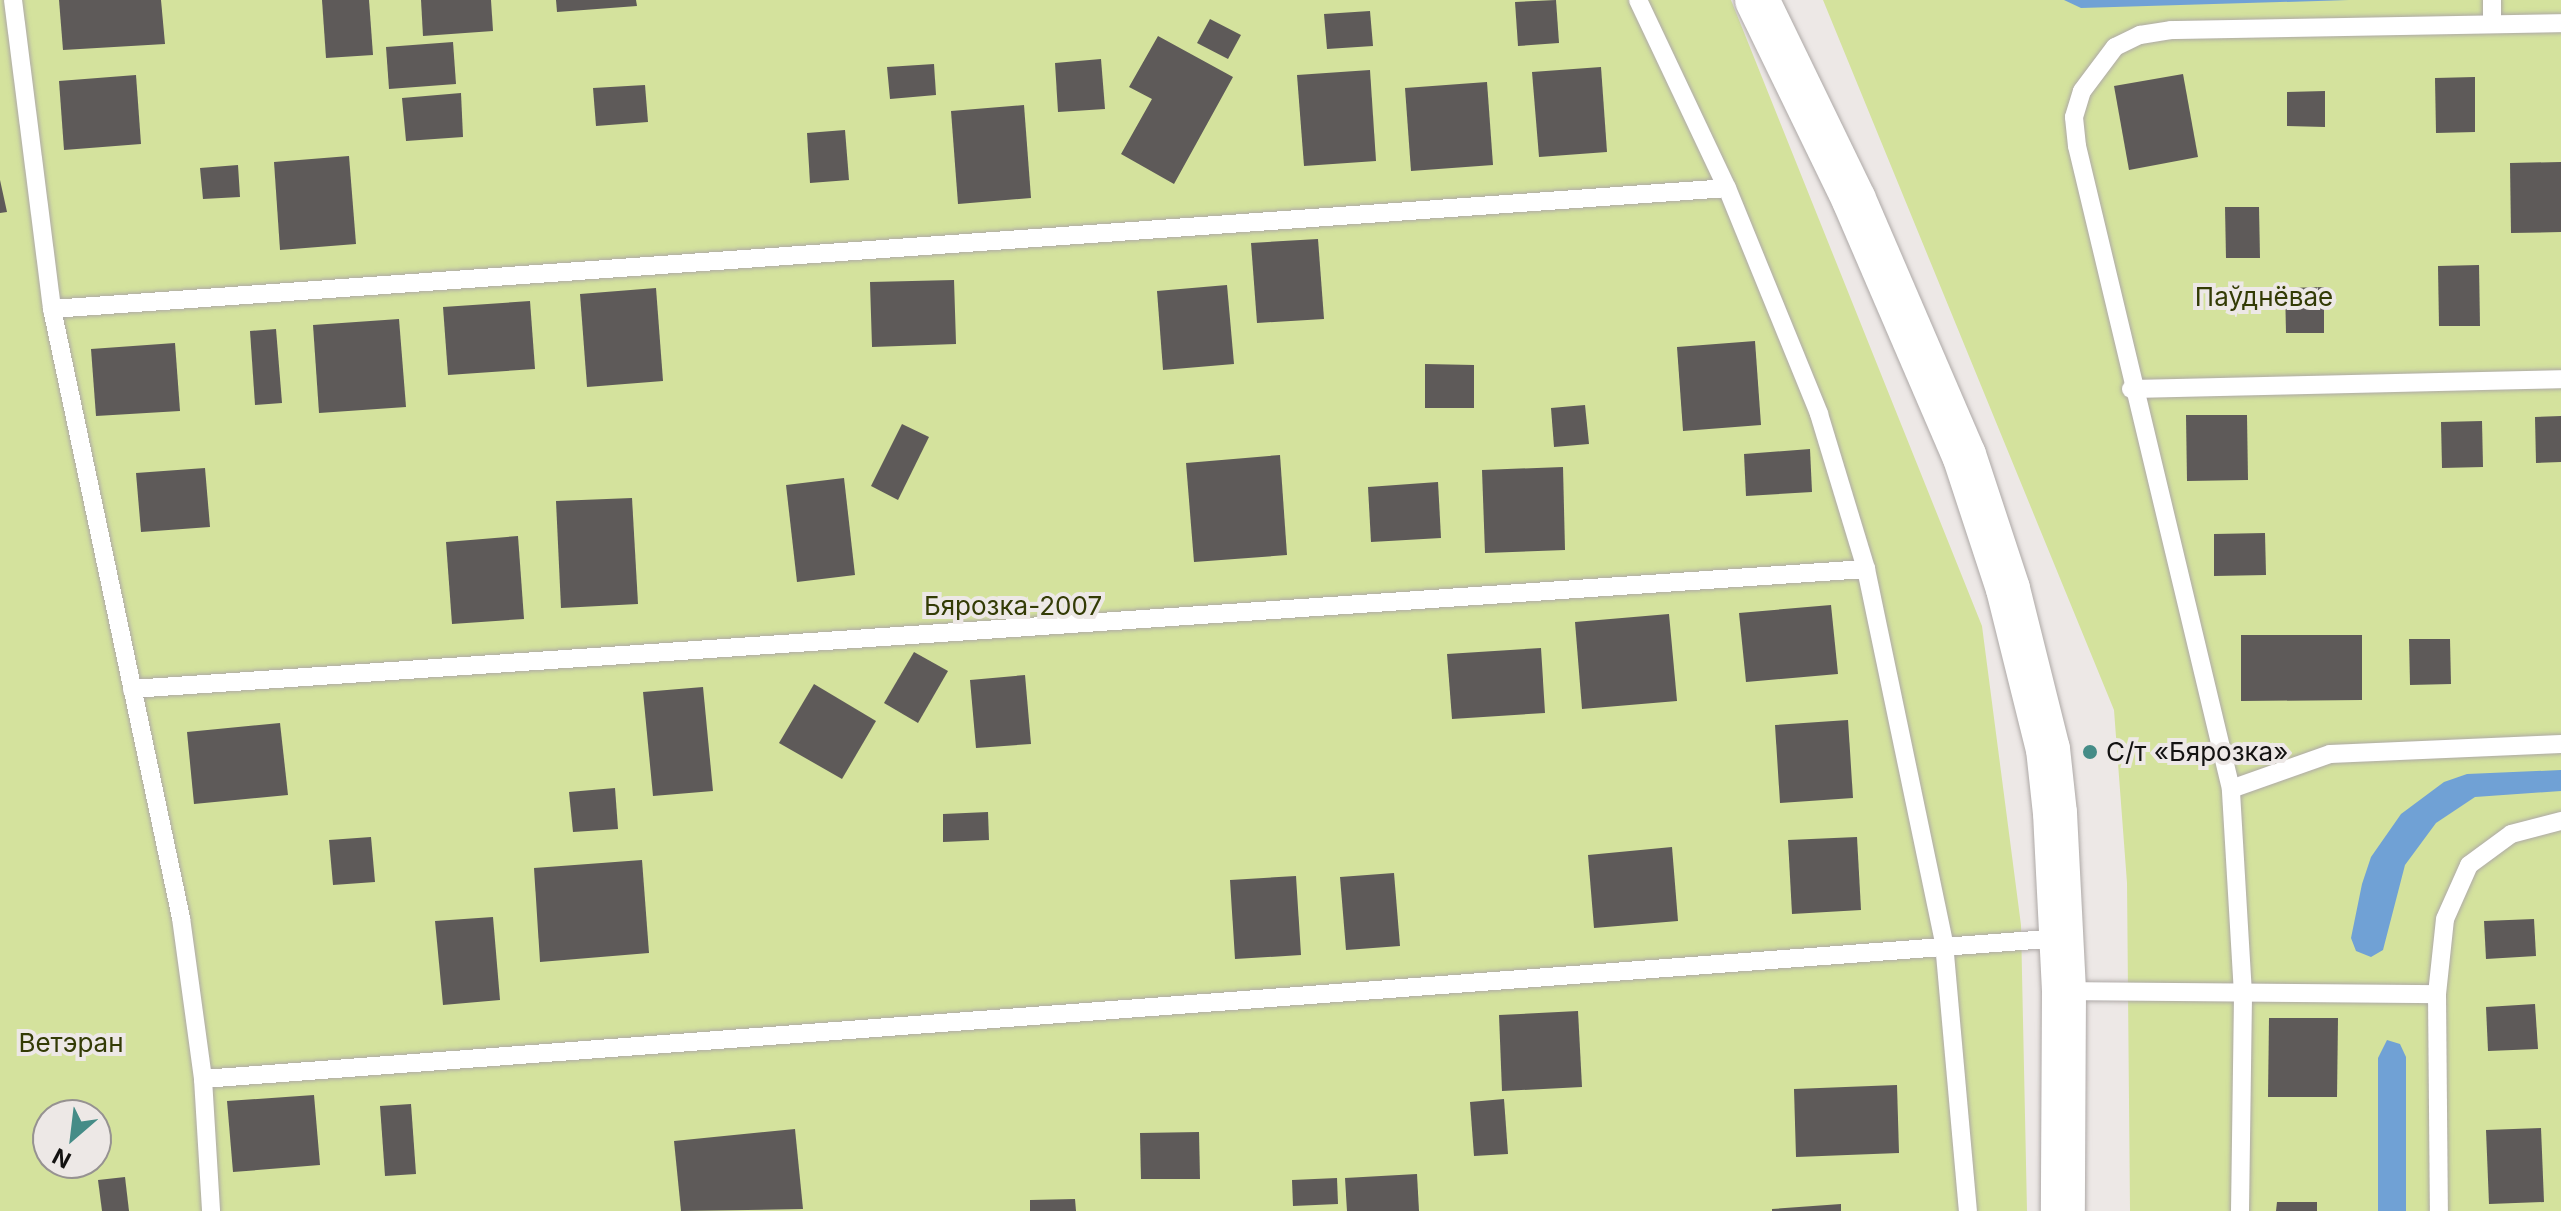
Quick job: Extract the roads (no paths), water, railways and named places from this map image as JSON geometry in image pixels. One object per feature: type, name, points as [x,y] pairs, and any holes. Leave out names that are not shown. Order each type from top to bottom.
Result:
[{"type":"street","points":[[1757,0],[1854,200],[1964,455],[2008,589],[2048,749],[2064,991],[2063,1211]]},
{"type":"lane","points":[[13,0],[52,309],[181,918],[203,1079],[211,1211]]},
{"type":"lane","points":[[1638,0],[1727,188],[1819,414],[1866,569],[1944,943],[1968,1211]]},
{"type":"lane","points":[[2492,0],[2492,24]]},
{"type":"lane","points":[[2240,1211],[2243,994],[2231,789],[2131,389],[2077,146],[2074,117],[2096,66],[2115,47],[2140,35],[2171,30],[2561,23]]},
{"type":"lane","points":[[52,309],[1727,188]]},
{"type":"lane","points":[[2131,389],[2561,379]]},
{"type":"lane","points":[[132,689],[1866,569]]},
{"type":"lane","points":[[2231,789],[2330,754],[2561,744]]},
{"type":"lane","points":[[2439,1211],[2437,994],[2445,919],[2469,865],[2511,834],[2561,821]]},
{"type":"lane","points":[[203,1079],[1944,943],[2062,938]]},
{"type":"lane","points":[[2064,991],[2437,994]]},
{"type":"water","points":[[2064,0],[2349,0],[2081,8]]},
{"type":"water","points":[[2561,770],[2561,791],[2475,797],[2436,823],[2405,865],[2383,950],[2371,957],[2356,951],[2351,938],[2362,884],[2371,857],[2401,814],[2444,782],[2467,774]]},
{"type":"water","points":[[2387,1040],[2400,1044],[2406,1057],[2406,1211],[2378,1211],[2378,1058]]},
{"type":"place","name":"С/т «Бярозка»","points":[[2090,752]]},
{"type":"park label","name":"Паўднёвае","points":[[2264,297]]},
{"type":"park label","name":"Бярозка-2007","points":[[1013,606]]},
{"type":"park label","name":"Ветэран","points":[[71,1043]]}]
